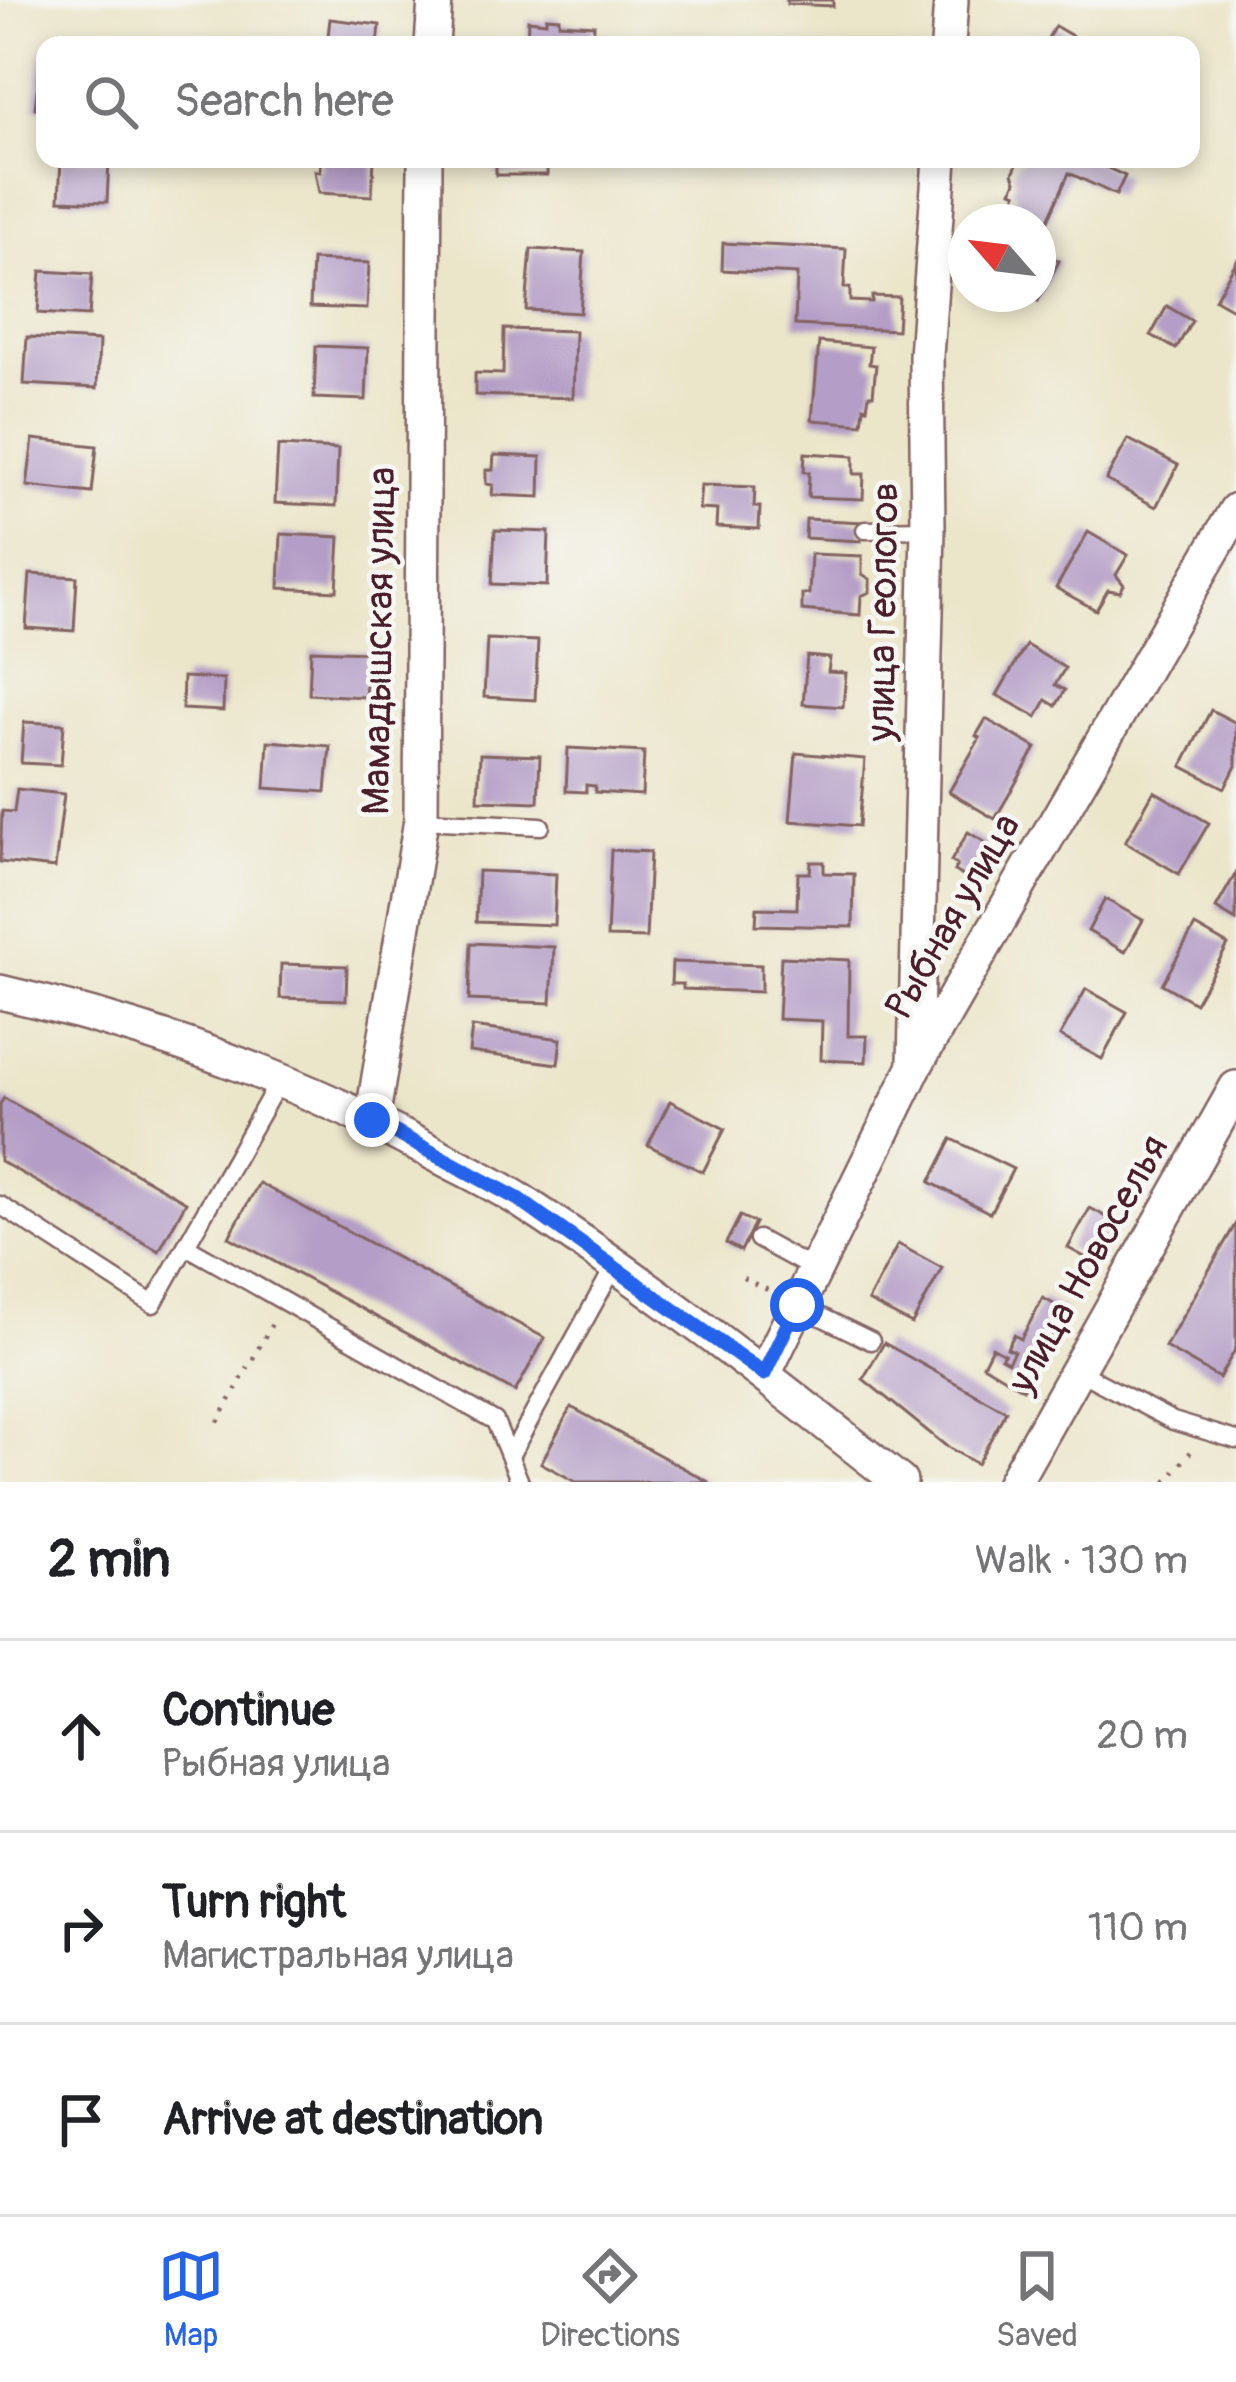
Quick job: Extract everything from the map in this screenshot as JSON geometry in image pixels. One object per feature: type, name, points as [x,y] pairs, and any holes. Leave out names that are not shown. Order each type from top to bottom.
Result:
[{"type":"street","points":[[433,36],[435,0]]},
{"type":"street","points":[[949,36],[951,0]]},
{"type":"street","name":"Мамадышская улица","points":[[372,1120],[421,820],[425,168]]},
{"type":"street","name":"улица Геологов","points":[[915,1066],[928,529],[926,356],[939,168]]},
{"type":"street","name":"Рыбная улица","points":[[764,1374],[915,1066],[1236,510]]},
{"type":"street","points":[[0,992],[188,1045],[279,1081],[372,1120],[518,1199],[764,1374],[900,1482]]},
{"type":"street","name":"улица Новоселья","points":[[1014,1482],[1236,1088]]},
{"type":"lane","points":[[865,530],[928,529]]},
{"type":"lane","points":[[421,820],[541,826]]},
{"type":"lane","points":[[0,1205],[153,1304],[279,1081]]},
{"type":"lane","points":[[758,1239],[815,1270]]},
{"type":"lane","points":[[186,1246],[495,1421],[520,1482]]},
{"type":"lane","points":[[510,1456],[614,1267]]},
{"type":"lane","points":[[797,1305],[871,1341]]},
{"type":"lane","points":[[1076,1370],[1173,1421],[1236,1440]]},
{"type":"path","points":[[218,1422],[284,1302]]},
{"type":"path","points":[[1166,1482],[1207,1431]]},
{"type":"building","points":[[787,0],[833,0],[833,6],[787,4]]},
{"type":"building","points":[[546,17],[559,18],[559,23],[594,25],[593,36],[527,36],[528,20],[546,22]]},
{"type":"building","points":[[330,19],[380,25],[379,36],[328,36]]},
{"type":"building","points":[[1055,26],[1072,36],[1049,36]]},
{"type":"building","points":[[61,168],[109,168],[107,202],[59,200]]},
{"type":"building","points":[[320,168],[374,168],[372,196],[319,193],[315,171]]},
{"type":"building","points":[[496,168],[547,168],[547,175],[496,175]]},
{"type":"building","points":[[1015,168],[1108,168],[1125,176],[1116,195],[1069,173],[1055,204],[1012,204]]},
{"type":"building","points":[[723,243],[846,249],[844,288],[850,288],[850,301],[899,297],[897,330],[795,325],[797,274],[722,270]]},
{"type":"building","points":[[531,249],[584,252],[580,313],[526,310]]},
{"type":"building","points":[[312,260],[369,263],[367,309],[310,307]]},
{"type":"building","points":[[1236,262],[1236,311],[1215,299]]},
{"type":"building","points":[[41,271],[92,274],[89,316],[38,313]]},
{"type":"building","points":[[1167,306],[1192,321],[1176,349],[1151,335]]},
{"type":"building","points":[[504,329],[575,331],[573,398],[475,395],[475,373],[503,374]]},
{"type":"building","points":[[27,337],[99,341],[97,388],[24,384]]},
{"type":"building","points":[[819,342],[871,347],[869,364],[876,365],[873,395],[864,407],[862,424],[812,420]]},
{"type":"building","points":[[316,346],[368,348],[366,400],[314,398]]},
{"type":"building","points":[[33,439],[97,446],[92,493],[27,486]]},
{"type":"building","points":[[1128,439],[1178,465],[1156,507],[1106,480]]},
{"type":"building","points":[[278,446],[338,449],[336,506],[275,503]]},
{"type":"building","points":[[805,453],[854,456],[854,474],[864,474],[863,499],[808,497]]},
{"type":"building","points":[[494,455],[541,457],[540,497],[492,495],[486,470],[493,470]]},
{"type":"building","points":[[701,485],[755,487],[759,529],[716,527],[717,510],[699,509]]},
{"type":"building","points":[[806,519],[862,522],[861,541],[805,538]]},
{"type":"building","points":[[495,530],[549,532],[547,586],[492,584]]},
{"type":"building","points":[[1088,532],[1128,555],[1116,575],[1124,585],[1120,592],[1108,590],[1096,610],[1056,588]]},
{"type":"building","points":[[281,534],[340,537],[337,591],[279,588]]},
{"type":"building","points":[[811,554],[862,556],[862,574],[870,579],[870,592],[861,596],[860,615],[802,610],[802,594],[809,594]]},
{"type":"building","points":[[30,574],[77,577],[74,631],[26,628]]},
{"type":"building","points":[[487,639],[538,641],[535,700],[484,697]]},
{"type":"building","points":[[1026,645],[1065,668],[1055,685],[1065,690],[1056,706],[1046,700],[1037,717],[997,695]]},
{"type":"building","points":[[311,650],[368,652],[365,697],[309,694]]},
{"type":"building","points":[[807,656],[830,658],[828,672],[846,673],[843,707],[803,704]]},
{"type":"building","points":[[183,677],[224,679],[223,711],[182,709]]},
{"type":"building","points":[[1211,710],[1236,723],[1236,766],[1225,788],[1182,766]]},
{"type":"building","points":[[986,719],[1036,748],[995,819],[949,792]]},
{"type":"building","points":[[24,722],[64,724],[61,765],[21,763]]},
{"type":"building","points":[[268,741],[330,746],[326,792],[265,788]]},
{"type":"building","points":[[568,748],[644,752],[642,795],[595,792],[595,786],[586,785],[586,792],[566,791]]},
{"type":"building","points":[[796,753],[865,759],[859,826],[790,821]]},
{"type":"building","points":[[480,754],[540,756],[538,802],[478,800]]},
{"type":"building","points":[[17,789],[64,794],[55,868],[0,862],[2,811],[14,812]]},
{"type":"building","points":[[1154,791],[1209,823],[1179,874],[1125,842]]},
{"type":"building","points":[[968,832],[988,844],[968,879],[954,871],[957,865],[951,861]]},
{"type":"building","points":[[611,850],[650,852],[646,938],[607,937]]},
{"type":"building","points":[[811,862],[824,862],[824,873],[854,874],[853,927],[756,925],[757,908],[797,909],[798,873],[810,873]]},
{"type":"building","points":[[478,871],[556,874],[554,925],[476,922]]},
{"type":"building","points":[[1236,873],[1236,920],[1216,908]]},
{"type":"building","points":[[1105,899],[1143,920],[1125,952],[1088,931]]},
{"type":"building","points":[[1195,926],[1228,945],[1195,1003],[1162,984]]},
{"type":"building","points":[[471,943],[554,947],[551,1003],[469,1000]]},
{"type":"building","points":[[781,957],[849,960],[848,1036],[867,1036],[866,1062],[821,1060],[822,1021],[778,1019]]},
{"type":"building","points":[[672,962],[761,965],[761,992],[683,989],[683,984],[671,984]]},
{"type":"building","points":[[281,964],[347,966],[346,1000],[280,998]]},
{"type":"building","points":[[1086,989],[1127,1012],[1102,1059],[1060,1036]]},
{"type":"building","points":[[472,1027],[561,1039],[558,1064],[469,1052]]},
{"type":"building","points":[[4,1098],[186,1202],[159,1251],[0,1161],[0,1104]]},
{"type":"building","points":[[670,1101],[725,1129],[703,1172],[648,1145]]},
{"type":"building","points":[[952,1139],[1013,1169],[990,1213],[930,1182]]},
{"type":"building","points":[[259,1183],[545,1338],[515,1392],[229,1237]]},
{"type":"building","points":[[1090,1208],[1114,1221],[1092,1261],[1068,1248]]},
{"type":"building","points":[[740,1216],[755,1223],[741,1251],[726,1243]]},
{"type":"building","points":[[1236,1223],[1236,1348],[1219,1378],[1165,1347]]},
{"type":"building","points":[[898,1244],[942,1268],[912,1324],[868,1301]]},
{"type":"building","points":[[1043,1298],[1066,1311],[1023,1389],[983,1365],[992,1347],[1008,1362],[1014,1351],[1007,1348],[1014,1335],[1021,1339]]},
{"type":"building","points":[[884,1343],[1006,1411],[977,1464],[946,1446],[863,1379]]},
{"type":"building","points":[[571,1407],[709,1482],[576,1482],[541,1463]]},
{"type":"route","points":[[372,1120],[518,1199],[764,1374],[797,1305]]}]
